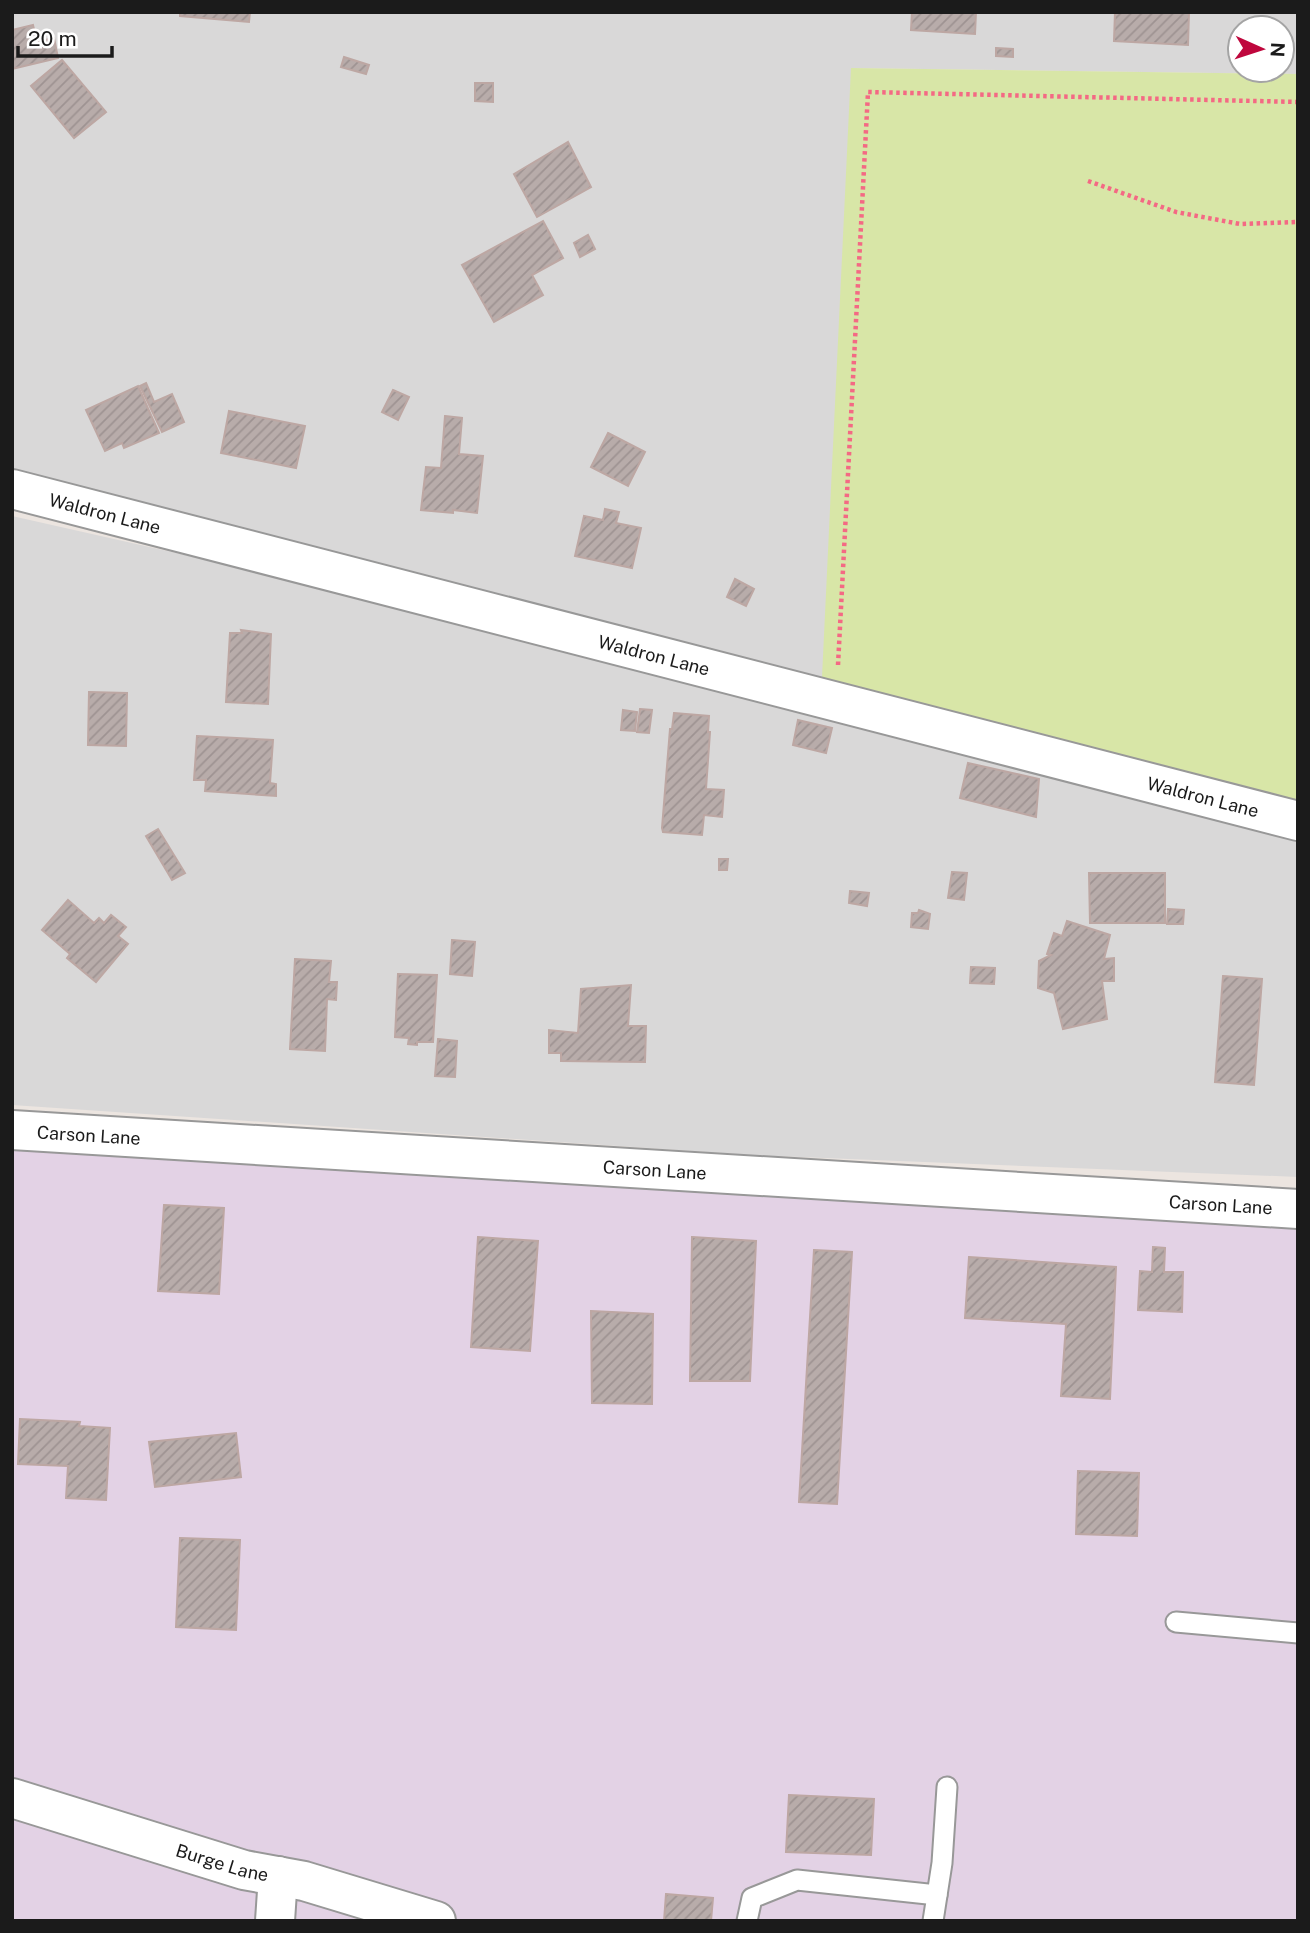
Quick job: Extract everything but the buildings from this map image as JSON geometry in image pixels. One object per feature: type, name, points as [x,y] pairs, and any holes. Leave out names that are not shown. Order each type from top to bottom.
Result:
[{"type":"street","name":"Waldron Lane","points":[[12,489],[1298,821]]},
{"type":"street","name":"Carson Lane","points":[[12,1130],[1298,1209]]},
{"type":"street","name":"Burge Lane","points":[[12,1798],[244,1870],[304,1881],[436,1921]]},
{"type":"street","points":[[275,1921],[278,1877]]},
{"type":"lane","points":[[1176,1622],[1298,1633]]},
{"type":"lane","points":[[933,1921],[942,1863],[947,1787]]},
{"type":"lane","points":[[747,1921],[752,1898],[797,1880],[937,1895]]},
{"type":"path","points":[[838,675],[868,92],[1298,102]]},
{"type":"path","points":[[1088,181],[1176,212],[1240,224],[1298,222]]},
{"type":"shaded area","points":[[12,12],[1298,12],[1298,74],[1296,14],[1226,14],[1226,73],[851,68],[1298,821],[1298,1177],[751,1155],[12,1105],[12,516],[789,691],[12,489]]},
{"type":"shaded area","points":[[12,1130],[1298,1209],[1298,1921],[12,1921]]},
{"type":"green space","points":[[851,68],[1226,73],[1226,84],[1296,84],[1298,74],[1298,821],[821,698]]}]
